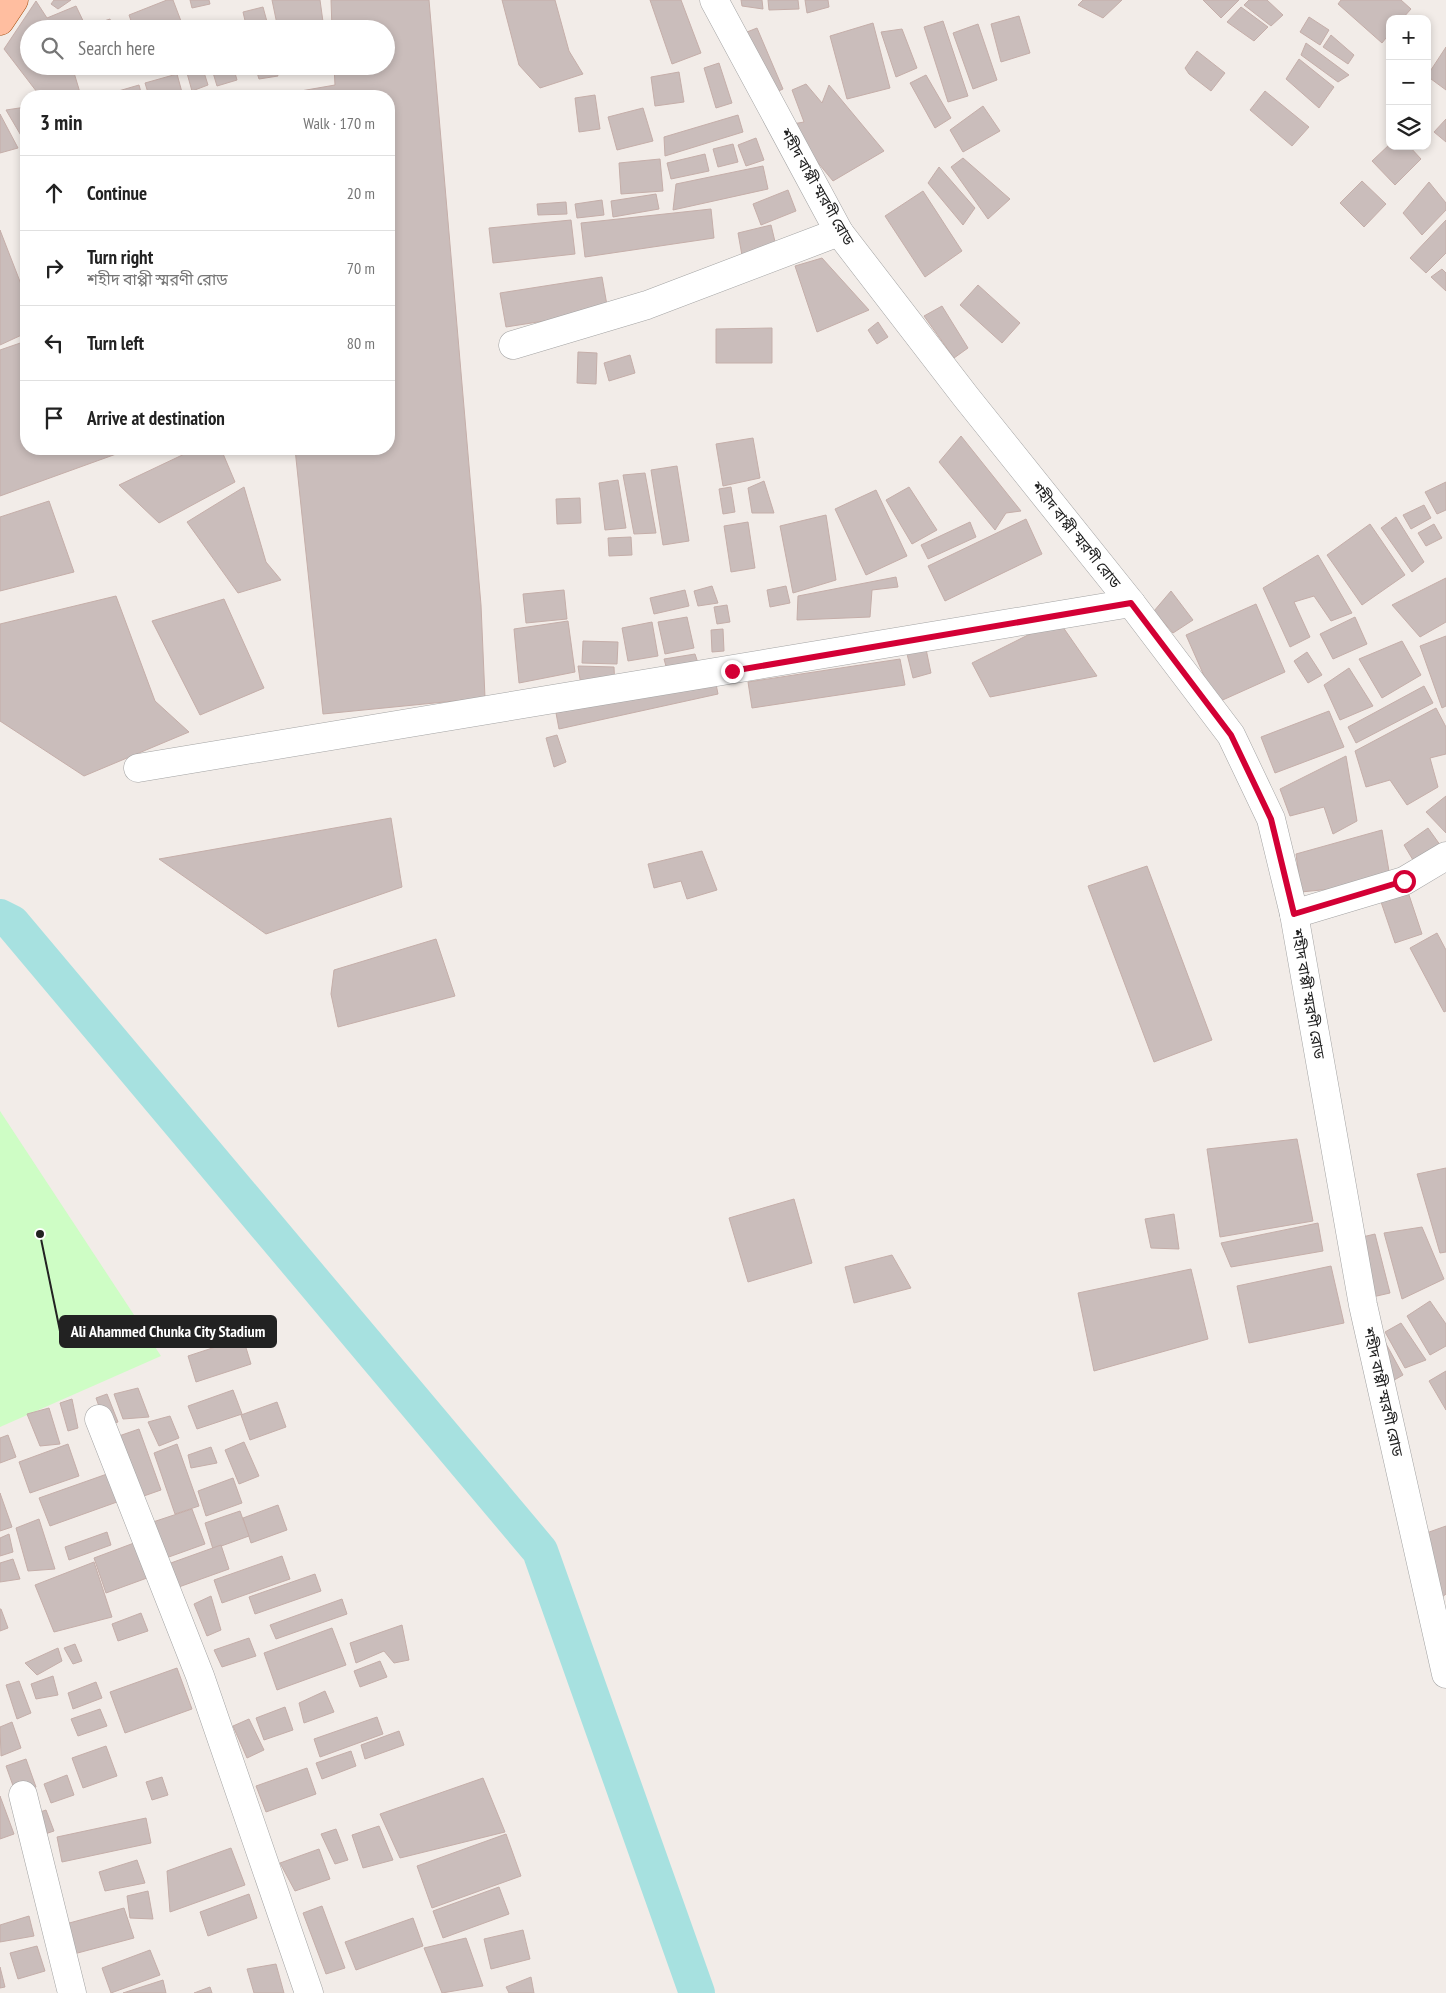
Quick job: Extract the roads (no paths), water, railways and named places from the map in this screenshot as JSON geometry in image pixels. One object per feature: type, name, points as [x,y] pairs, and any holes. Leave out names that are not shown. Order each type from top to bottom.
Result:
[{"type":"main road","points":[[0,21],[14,0]]},
{"type":"street","name":"শহীদ বাপ্পী স্মরণী রোড","points":[[714,0],[839,232],[966,397],[1131,603],[1231,735],[1271,819],[1294,914],[1363,1305],[1446,1674]]},
{"type":"street","points":[[513,345],[647,305],[839,232]]},
{"type":"street","points":[[138,768],[1131,603]]},
{"type":"street","points":[[1294,914],[1404,881],[1446,856]]},
{"type":"street","points":[[99,1418],[200,1676],[309,1993]]},
{"type":"street","points":[[23,1795],[72,1993]]},
{"type":"waterway","points":[[0,917],[12,923],[540,1551],[697,1993]]},
{"type":"place","name":"Ali Ahammed Chunka City Stadium","points":[[40,1234]]}]
